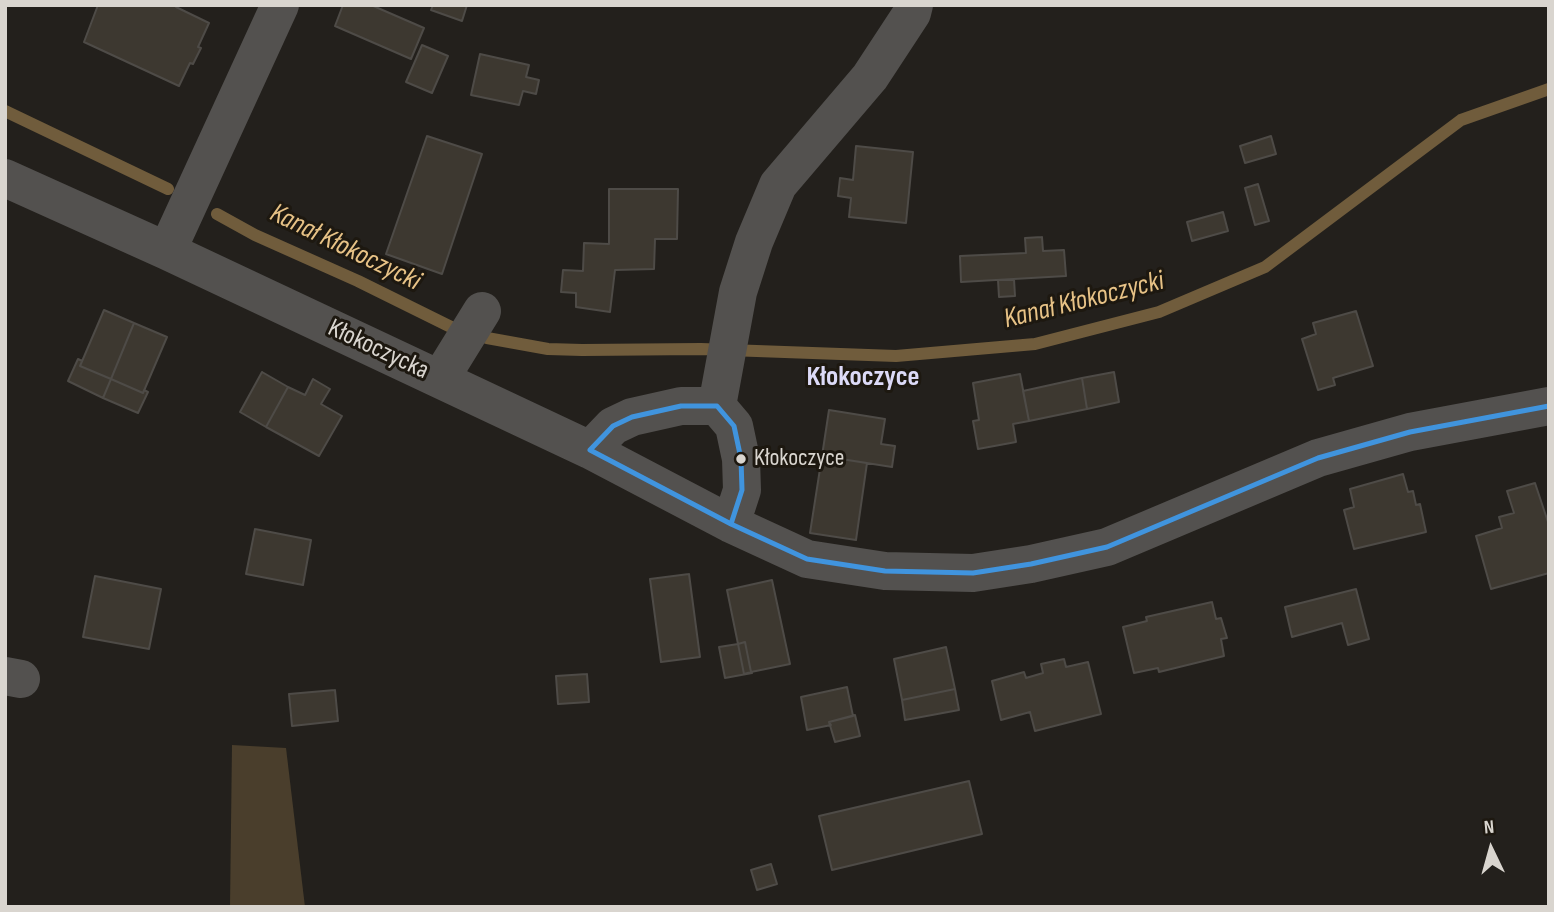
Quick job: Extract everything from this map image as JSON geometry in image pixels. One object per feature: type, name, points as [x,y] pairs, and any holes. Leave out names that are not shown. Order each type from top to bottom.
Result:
[{"type":"street","points":[[167,251],[280,5]]},
{"type":"street","points":[[717,406],[738,292],[778,185],[870,77],[912,13],[914,5]]},
{"type":"street","name":"Kłokoczycka","points":[[5,178],[167,251],[590,450],[731,524],[807,559],[885,571],[973,573],[1031,564],[1107,547],[1318,458],[1410,432],[1549,406]]},
{"type":"street","points":[[440,379],[482,311]]},
{"type":"street","points":[[590,450],[613,426],[632,417],[681,406],[717,406],[734,426],[741,459],[743,490],[731,524]]},
{"type":"shaded area","points":[[232,745],[286,748],[305,907],[230,907]]},
{"type":"building","points":[[98,5],[177,5],[176,7],[209,23],[198,47],[201,48],[179,86],[84,42]]},
{"type":"building","points":[[343,5],[371,5],[424,28],[411,59],[335,26]]},
{"type":"building","points":[[433,5],[467,5],[462,21],[431,10]]},
{"type":"building","points":[[422,45],[448,56],[432,93],[406,82]]},
{"type":"building","points":[[480,54],[529,65],[526,77],[539,80],[536,94],[523,91],[519,105],[471,95]]},
{"type":"building","points":[[427,136],[482,154],[442,274],[386,254]]},
{"type":"building","points":[[1271,136],[1276,154],[1245,163],[1240,146]]},
{"type":"building","points":[[856,146],[913,152],[906,223],[849,217],[851,198],[838,196],[840,178],[853,180]]},
{"type":"building","points":[[1258,184],[1269,221],[1255,225],[1245,188]]},
{"type":"building","points":[[609,189],[678,189],[677,239],[655,239],[654,269],[615,270],[610,312],[576,307],[576,293],[561,292],[563,270],[583,271],[584,243],[609,244]]},
{"type":"building","points":[[1223,212],[1228,231],[1192,241],[1187,222]]},
{"type":"building","points":[[1042,237],[1043,251],[1064,250],[1066,276],[961,282],[960,256],[1026,253],[1025,238]]},
{"type":"building","points":[[1014,279],[1015,296],[999,297],[998,280]]},
{"type":"building","points":[[104,310],[134,323],[111,379],[80,366]]},
{"type":"building","points":[[1356,311],[1373,366],[1333,378],[1335,385],[1318,390],[1302,339],[1316,334],[1313,323]]},
{"type":"building","points":[[134,323],[167,337],[143,393],[111,379]]},
{"type":"building","points":[[78,359],[82,361],[80,366],[111,379],[103,398],[68,381]]},
{"type":"building","points":[[262,372],[288,387],[266,427],[240,412]]},
{"type":"building","points":[[1114,372],[1119,402],[1087,409],[1082,378]]},
{"type":"building","points":[[1020,374],[1029,421],[1013,424],[1016,442],[978,449],[973,421],[979,420],[973,383]]},
{"type":"building","points":[[1082,378],[1087,409],[1029,421],[1023,391]]},
{"type":"building","points":[[111,379],[143,393],[144,390],[148,392],[138,413],[103,398]]},
{"type":"building","points":[[313,379],[330,389],[321,404],[342,416],[319,456],[266,427],[288,387],[305,395]]},
{"type":"building","points":[[829,410],[885,419],[881,444],[895,446],[892,467],[822,456]]},
{"type":"building","points":[[822,456],[867,463],[856,540],[810,533]]},
{"type":"building","points":[[1403,474],[1408,492],[1413,491],[1416,505],[1420,504],[1426,532],[1354,549],[1344,510],[1354,507],[1350,489]]},
{"type":"building","points":[[1535,483],[1549,525],[1549,573],[1491,589],[1476,536],[1502,528],[1499,517],[1514,513],[1507,491]]},
{"type":"building","points":[[255,529],[311,540],[303,585],[246,574]]},
{"type":"building","points":[[689,574],[700,657],[661,662],[650,579]]},
{"type":"building","points":[[95,576],[161,589],[149,649],[83,637]]},
{"type":"building","points":[[772,580],[790,664],[751,672],[745,642],[738,644],[727,590]]},
{"type":"building","points":[[1356,589],[1369,639],[1348,645],[1342,623],[1292,637],[1285,607]]},
{"type":"building","points":[[1212,602],[1216,619],[1221,618],[1227,638],[1221,639],[1224,656],[1159,672],[1158,668],[1134,673],[1123,627],[1147,621],[1146,617]]},
{"type":"building","points":[[745,642],[751,672],[744,674],[738,644]]},
{"type":"building","points":[[738,644],[744,674],[752,673],[725,678],[719,647]]},
{"type":"building","points":[[946,647],[955,689],[902,700],[894,659]]},
{"type":"building","points":[[1064,659],[1066,667],[1088,662],[1101,714],[1035,731],[1030,712],[1001,720],[992,681],[1024,672],[1026,678],[1043,673],[1041,664]]},
{"type":"building","points":[[587,674],[589,702],[558,704],[556,676]]},
{"type":"building","points":[[847,687],[853,716],[829,722],[831,725],[807,730],[801,697]]},
{"type":"building","points":[[955,689],[959,710],[905,720],[902,700]]},
{"type":"building","points":[[335,690],[338,721],[292,726],[289,694]]},
{"type":"building","points":[[855,715],[860,736],[835,742],[829,722]]},
{"type":"building","points":[[969,781],[982,834],[832,870],[819,816]]},
{"type":"building","points":[[771,864],[777,884],[757,890],[751,870]]},
{"type":"waterway","name":"Kanał Kłokoczycki","points":[[487,338],[548,349],[701,349],[896,356],[1035,344],[1159,312],[1265,267],[1461,120],[1549,89]]},
{"type":"waterway","name":"Kanał Kłokoczycki","points":[[5,111],[168,189]]},
{"type":"waterway","name":"Kanał Kłokoczycki","points":[[217,214],[255,235],[358,281],[451,327]]},
{"type":"transit line","points":[[681,406],[717,406],[734,426],[741,459],[742,490],[731,524],[590,450],[613,426],[632,417],[681,406]]},
{"type":"transit line","points":[[731,524],[807,559],[885,571],[973,573],[1031,564],[1107,547],[1318,458],[1410,432],[1549,406]]},
{"type":"place","name":"Kłokoczyce","points":[[741,459]]},
{"type":"district","name":"Kłokoczyce","points":[[863,378]]}]
